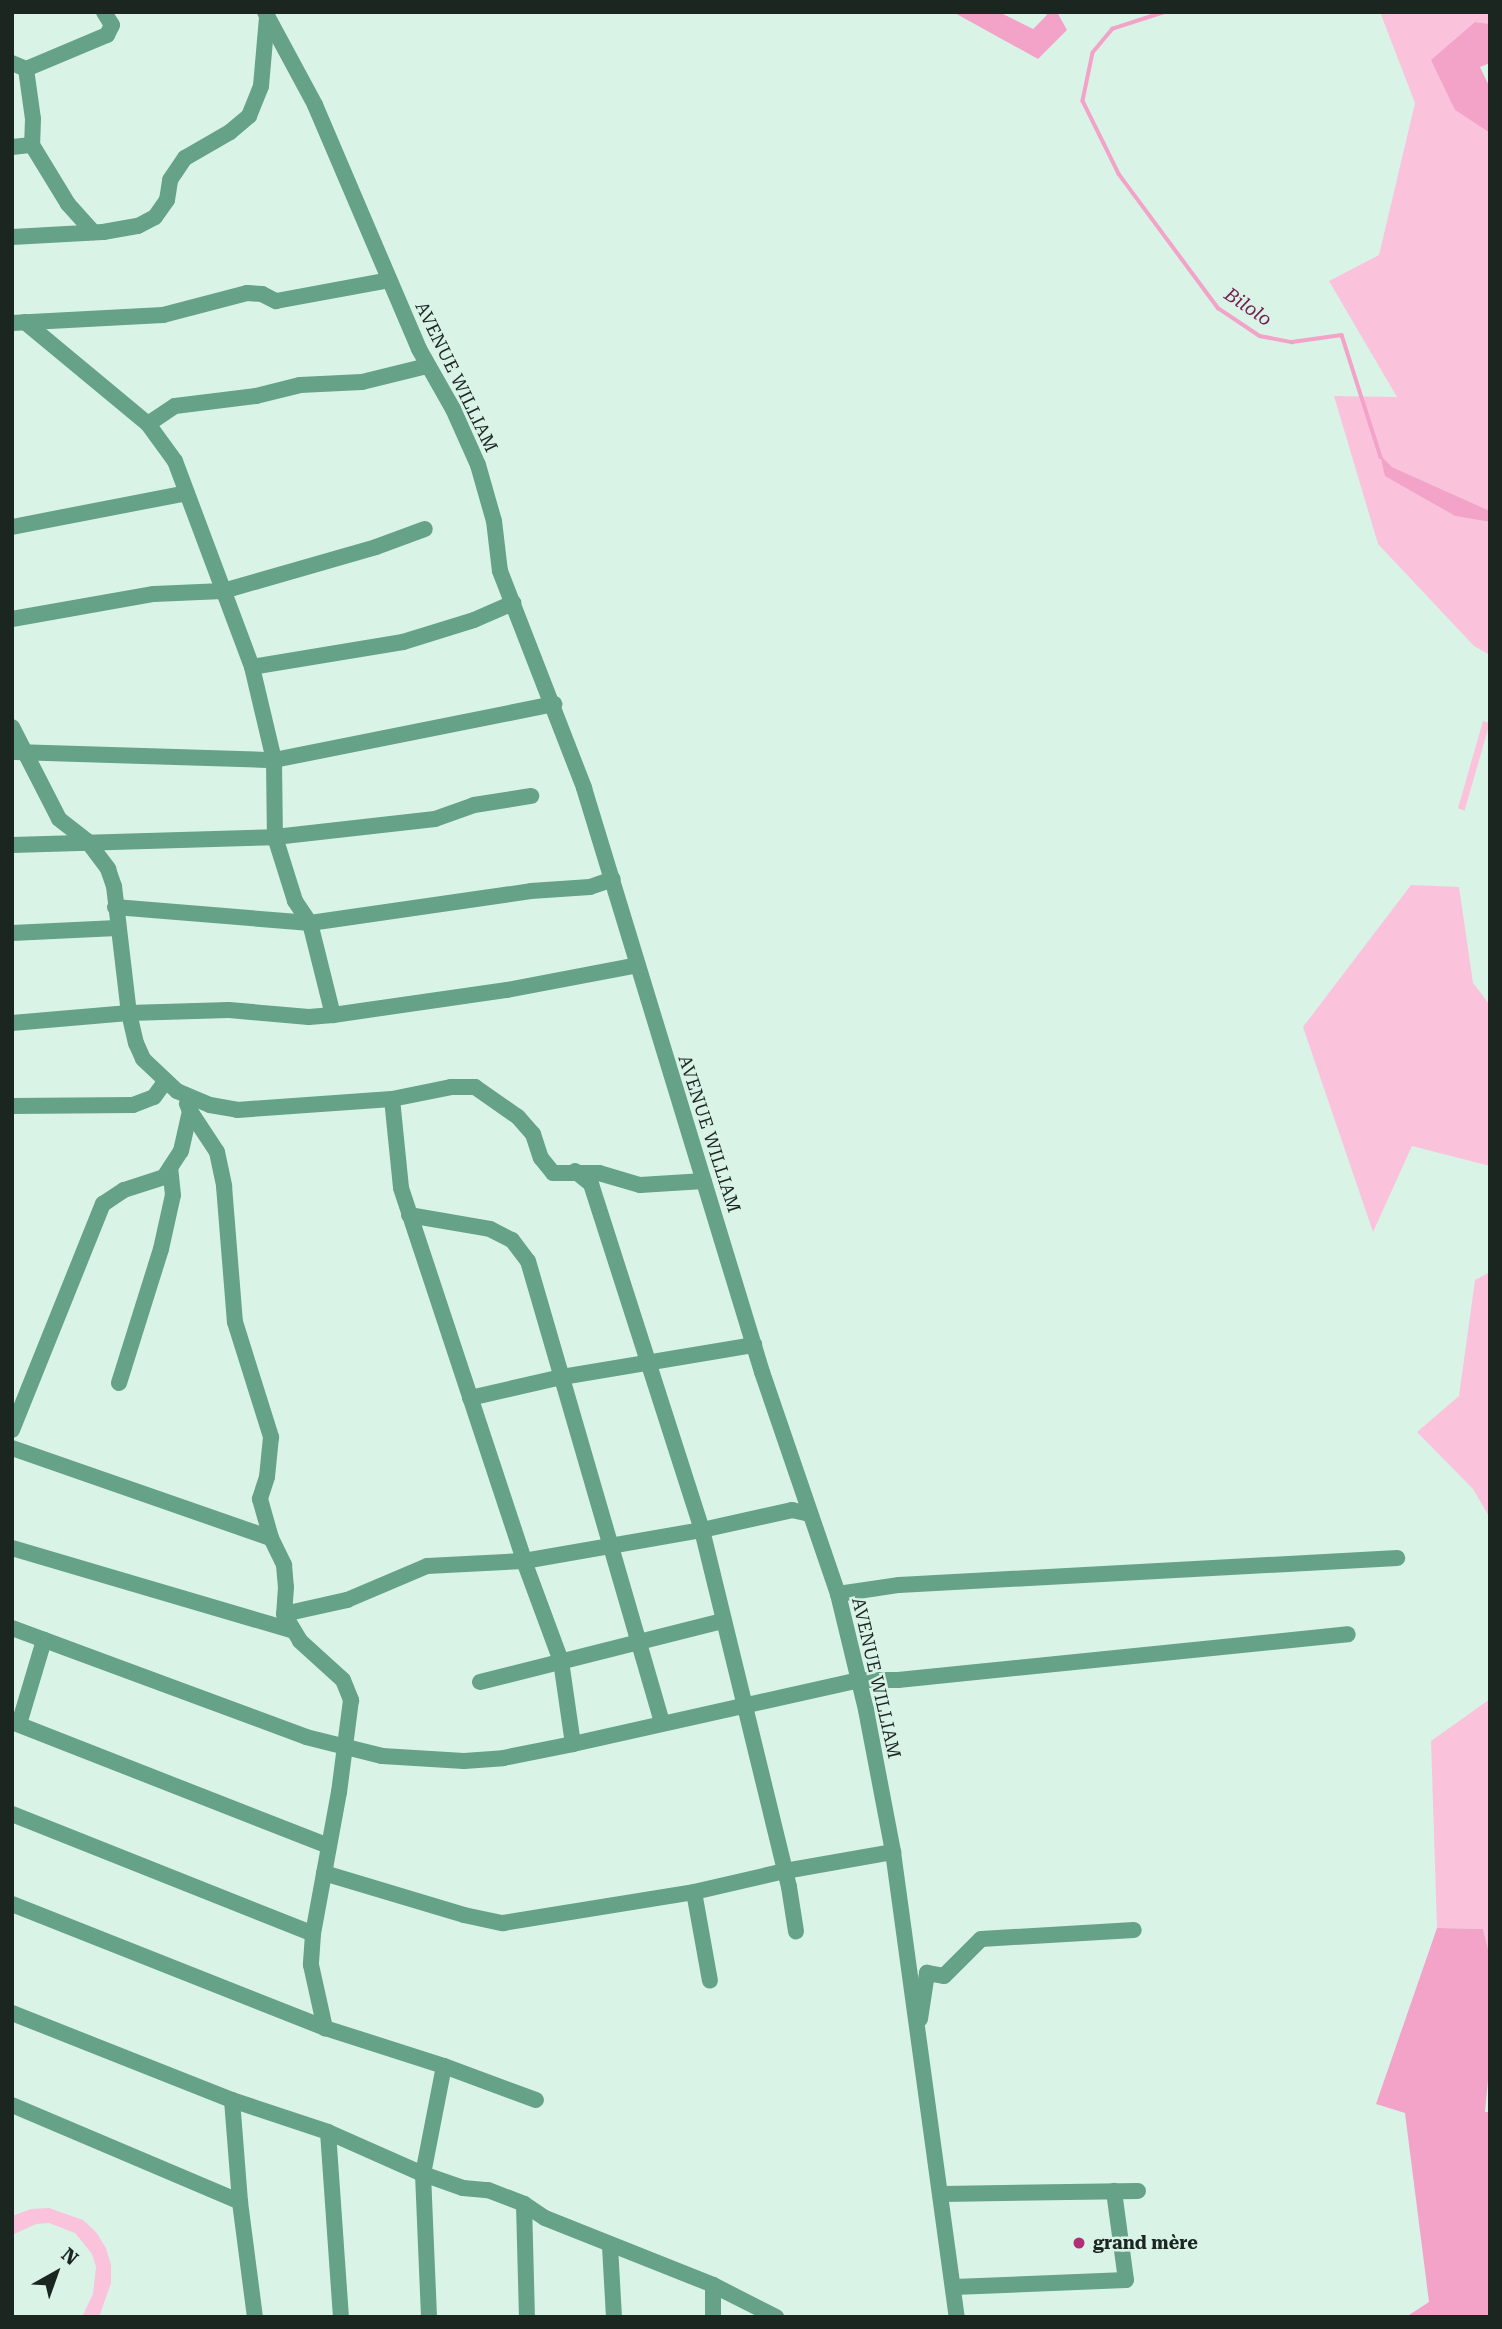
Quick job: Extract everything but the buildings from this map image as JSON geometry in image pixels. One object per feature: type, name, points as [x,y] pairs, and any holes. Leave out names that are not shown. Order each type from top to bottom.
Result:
[{"type":"street","points":[[93,232],[68,204],[32,145],[33,118],[19,66],[107,35],[112,25],[104,12]]},
{"type":"street","points":[[12,237],[138,226],[155,217],[167,200],[170,180],[185,158],[230,132],[249,116],[261,86],[266,14]]},
{"type":"street","name":"AVENUE WILLIAM","points":[[266,14],[315,105],[388,280],[427,366],[453,409],[478,465],[494,521],[500,571],[554,705],[612,880],[754,1345],[838,1594],[859,1680],[893,1852],[943,2194],[957,2317]]},
{"type":"street","points":[[12,147],[32,145]]},
{"type":"street","points":[[18,322],[163,315],[247,293],[262,294],[276,301],[388,280]]},
{"type":"street","points":[[18,322],[148,424],[175,461],[251,667],[274,760],[275,837],[295,901],[310,923],[333,1015]]},
{"type":"street","points":[[148,424],[175,406],[256,396],[300,386],[362,382],[427,366]]},
{"type":"street","points":[[12,527],[187,494]]},
{"type":"street","points":[[12,619],[154,594],[223,590],[376,547],[425,528]]},
{"type":"street","points":[[251,667],[403,642],[474,620],[513,603]]},
{"type":"street","points":[[18,752],[274,760],[554,705]]},
{"type":"street","points":[[12,727],[18,752],[59,819],[88,842],[108,869],[114,886],[129,1013],[143,1059],[165,1082],[184,1095],[237,1110],[392,1099],[451,1087],[475,1087],[518,1117],[533,1134],[549,1170],[559,1174],[575,1171],[599,1173],[640,1185],[704,1181]]},
{"type":"street","points":[[12,845],[275,837],[435,819],[474,805],[531,796]]},
{"type":"street","points":[[115,907],[310,923],[531,891],[590,887],[612,880]]},
{"type":"street","points":[[12,933],[117,928]]},
{"type":"street","points":[[12,1023],[129,1013],[229,1010],[309,1017],[333,1015],[507,989],[638,965]]},
{"type":"street","points":[[12,1106],[133,1105],[154,1097],[165,1082]]},
{"type":"street","points":[[184,1095],[190,1111],[216,1152],[223,1186],[234,1322],[271,1437],[267,1477],[260,1499],[271,1538],[284,1565],[284,1614],[291,1630],[330,1667],[347,1689],[351,1700],[313,1934],[311,1965],[325,2028]]},
{"type":"street","points":[[392,1099],[397,1159],[410,1215],[523,1560],[561,1661],[573,1744]]},
{"type":"street","points":[[12,1430],[103,1204],[124,1190],[164,1177],[181,1151],[190,1111]]},
{"type":"street","points":[[119,1383],[167,1225],[173,1195],[170,1168]]},
{"type":"street","points":[[575,1171],[591,1184],[702,1530],[785,1871],[796,1931]]},
{"type":"street","points":[[410,1215],[490,1229],[512,1240],[528,1261],[662,1723]]},
{"type":"street","points":[[470,1398],[562,1377],[754,1345]]},
{"type":"street","points":[[12,1448],[271,1538]]},
{"type":"street","points":[[284,1614],[347,1600],[427,1566],[523,1560],[702,1530],[792,1510],[810,1514]]},
{"type":"street","points":[[12,1548],[291,1630]]},
{"type":"street","points":[[838,1594],[899,1585],[1397,1558]]},
{"type":"street","points":[[480,1682],[636,1640],[723,1620]]},
{"type":"street","points":[[12,1628],[306,1737],[345,1748],[418,1760],[464,1761],[503,1758],[573,1744],[859,1680],[898,1680],[1348,1634]]},
{"type":"street","points":[[44,1640],[16,1723],[329,1846]]},
{"type":"street","points":[[12,1814],[313,1934]]},
{"type":"street","points":[[324,1873],[464,1915],[503,1923],[694,1892],[785,1871],[893,1852]]},
{"type":"street","points":[[694,1892],[710,1981]]},
{"type":"street","points":[[12,1904],[325,2028],[444,2066],[536,2100]]},
{"type":"street","points":[[918,2033],[927,1972],[944,1976],[981,1939],[1134,1930]]},
{"type":"street","points":[[12,2013],[232,2100],[328,2132],[423,2174],[463,2188],[488,2190],[524,2204],[545,2218],[713,2285],[776,2317]]},
{"type":"street","points":[[429,2317],[423,2174],[444,2066]]},
{"type":"street","points":[[232,2100],[240,2202],[255,2317]]},
{"type":"street","points":[[12,2105],[240,2202]]},
{"type":"street","points":[[328,2132],[341,2317]]},
{"type":"street","points":[[954,2287],[1126,2280],[1114,2191]]},
{"type":"street","points":[[943,2194],[1138,2192]]},
{"type":"street","points":[[524,2204],[527,2317]]},
{"type":"street","points":[[610,2246],[614,2317]]},
{"type":"street","points":[[713,2285],[713,2317]]},
{"type":"shaded area","points":[[953,12],[999,12],[1033,29],[1047,15],[1043,12],[1057,12],[1067,30],[1038,59]]},
{"type":"shaded area","points":[[1380,12],[1490,12],[1490,24],[1475,22],[1455,110],[1490,133],[1490,511],[1392,467],[1380,457],[1386,476],[1455,516],[1490,522],[1490,655],[1474,646],[1378,544],[1334,396],[1397,397],[1329,281],[1379,255],[1415,103]]},
{"type":"shaded area","points":[[1475,22],[1490,24],[1490,63],[1480,67],[1490,88],[1490,133],[1455,110],[1431,60]]},
{"type":"shaded area","points":[[1380,455],[1392,467],[1490,511],[1490,522],[1455,516],[1385,476]]},
{"type":"shaded area","points":[[1483,721],[1490,723],[1465,810],[1458,808]]},
{"type":"shaded area","points":[[1411,885],[1459,887],[1473,983],[1490,1005],[1490,1166],[1412,1146],[1373,1232],[1303,1027]]},
{"type":"shaded area","points":[[1490,1272],[1490,1518],[1473,1489],[1417,1432],[1459,1396],[1475,1280]]},
{"type":"shaded area","points":[[1490,1699],[1490,1957],[1483,1929],[1437,1928],[1431,1741]]},
{"type":"shaded area","points":[[1437,1928],[1483,1929],[1490,1957],[1490,2058],[1485,2112],[1490,2112],[1490,2317],[1406,2317],[1429,2302],[1405,2113],[1376,2104]]},
{"type":"shaded area","points":[[49,2208],[83,2220],[96,2232],[106,2248],[111,2265],[111,2283],[99,2317],[82,2317],[93,2294],[96,2267],[92,2254],[75,2233],[49,2223],[36,2224],[12,2235],[12,2216],[31,2209]]},
{"type":"waterway","name":"Bilolo","points":[[1166,12],[1113,29],[1093,53],[1083,101],[1119,174],[1218,308],[1260,336],[1292,342],[1342,335],[1381,457]]},
{"type":"place","name":"grand mère","points":[[1079,2243]]}]
